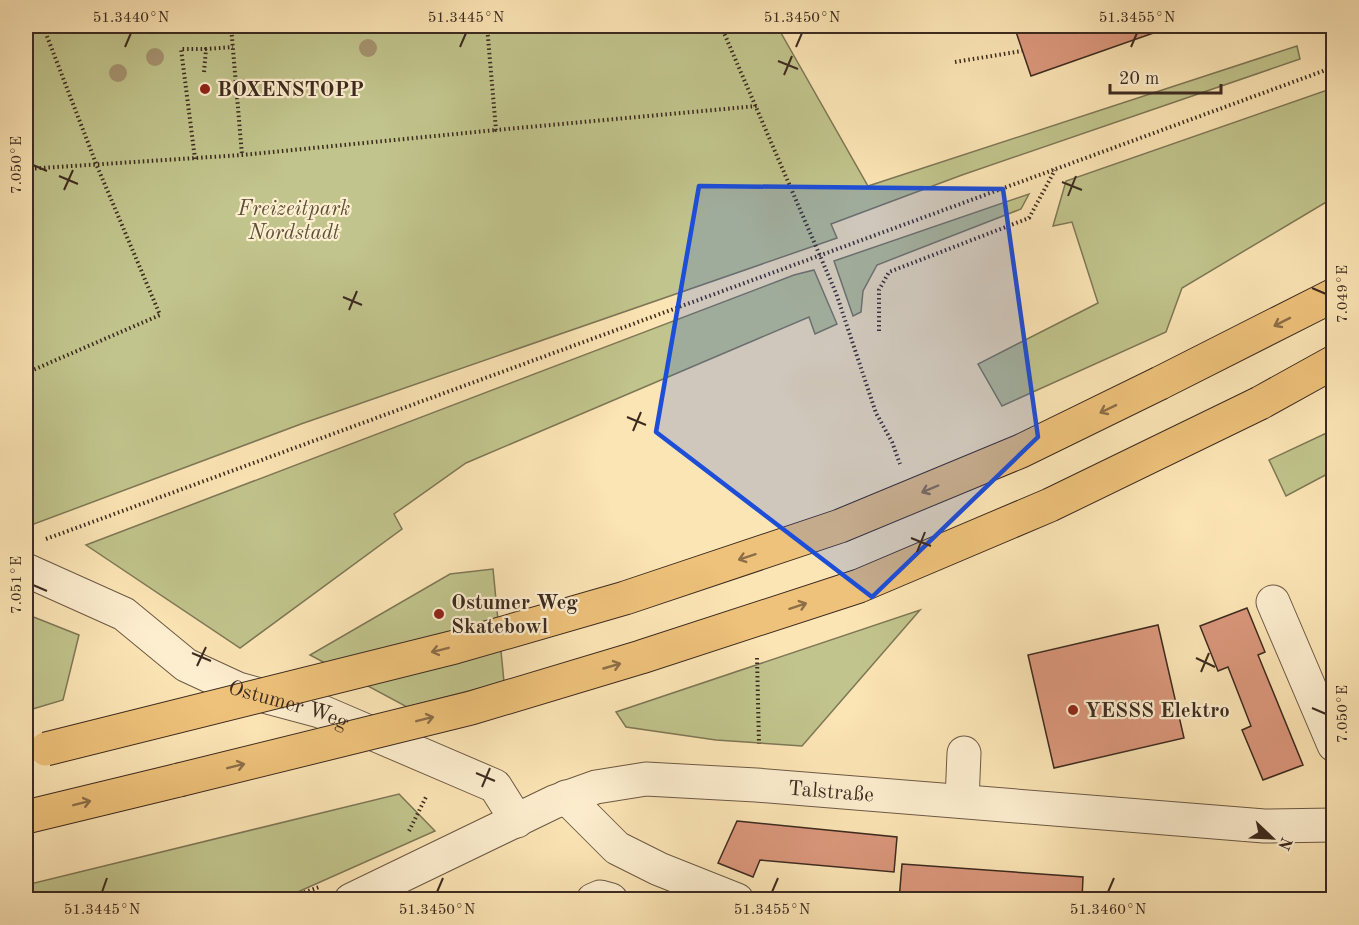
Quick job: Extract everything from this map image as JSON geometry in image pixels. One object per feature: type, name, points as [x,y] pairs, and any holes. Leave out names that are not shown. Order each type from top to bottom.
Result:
[{"type":"highway","points":[[36,751],[455,647],[625,598],[840,526],[1021,451],[1334,295]]},
{"type":"highway","points":[[26,817],[471,708],[641,657],[859,586],[1050,506],[1260,403],[1334,362]]},
{"type":"street","name":"Ostumer Weg","points":[[31,556],[124,614],[186,665],[238,689],[321,711],[495,786],[517,821]]},
{"type":"street","points":[[1273,602],[1334,745]]},
{"type":"street","points":[[962,801],[964,753]]},
{"type":"street","name":"Talstraße","points":[[351,900],[566,797],[596,787],[646,779],[962,801],[1264,826],[1334,825]]},
{"type":"street","points":[[566,797],[617,848],[659,869],[737,900]]},
{"type":"street","points":[[593,900],[600,897],[612,900]]},
{"type":"path","points":[[26,373],[160,315],[97,166],[43,26]]},
{"type":"path","points":[[231,26],[242,155]]},
{"type":"path","points":[[487,26],[496,130]]},
{"type":"path","points":[[721,26],[836,293],[876,413],[892,442]]},
{"type":"path","points":[[195,159],[181,49],[233,47]]},
{"type":"path","points":[[204,72],[206,49]]},
{"type":"path","points":[[955,62],[1022,51]]},
{"type":"path","points":[[31,556],[115,516],[1334,67]]},
{"type":"path","points":[[26,169],[242,155],[757,106]]},
{"type":"path","points":[[879,331],[879,290],[889,272],[1029,218],[1056,169]]},
{"type":"path","points":[[759,726],[759,744]]},
{"type":"highlighted area","points":[[699,186],[1003,189],[1038,437],[872,597],[656,432]]},
{"type":"green space","name":"Freizeitpark Nordstadt","points":[[26,26],[777,26],[868,186],[1297,46],[1300,59],[962,175],[831,224],[837,238],[301,424],[26,527]]},
{"type":"green space","points":[[1333,88],[1333,198],[1182,288],[1166,332],[1002,406],[978,364],[1098,303],[1072,222],[1053,226],[1066,181]]},
{"type":"green space","points":[[1029,194],[1021,209],[877,265],[863,291],[861,312],[853,316],[834,261]]},
{"type":"green space","points":[[814,270],[837,324],[815,334],[809,317],[466,463],[394,514],[402,529],[240,648],[86,545],[794,275]]},
{"type":"green space","points":[[1333,430],[1333,471],[1286,496],[1269,460]]},
{"type":"green space","name":"Ostumer Weg Skatebowl","points":[[493,569],[504,682],[407,707],[310,655],[450,574]]},
{"type":"green space","points":[[920,610],[802,746],[716,740],[626,727],[616,712]]},
{"type":"green space","points":[[26,614],[79,635],[63,700],[26,711]]},
{"type":"green space","points":[[399,794],[435,831],[282,899],[26,899],[26,885]]},
{"type":"building","points":[[1014,26],[1161,26],[1162,30],[1031,76]]},
{"type":"building","points":[[1247,608],[1265,652],[1258,655],[1303,765],[1263,780],[1242,730],[1251,726],[1228,667],[1218,671],[1200,626]]},
{"type":"building","points":[[1158,625],[1184,738],[1054,768],[1028,655]]},
{"type":"building","points":[[737,821],[897,837],[894,872],[760,860],[753,877],[718,863]]},
{"type":"building","points":[[902,864],[1083,877],[1082,900],[899,900]]},
{"type":"place","name":"BOXENSTOPP","points":[[205,89]]},
{"type":"place","name":"Ostumer Weg Skatebowl","points":[[439,614]]},
{"type":"place","name":"YESSS Elektro","points":[[1073,710]]}]
